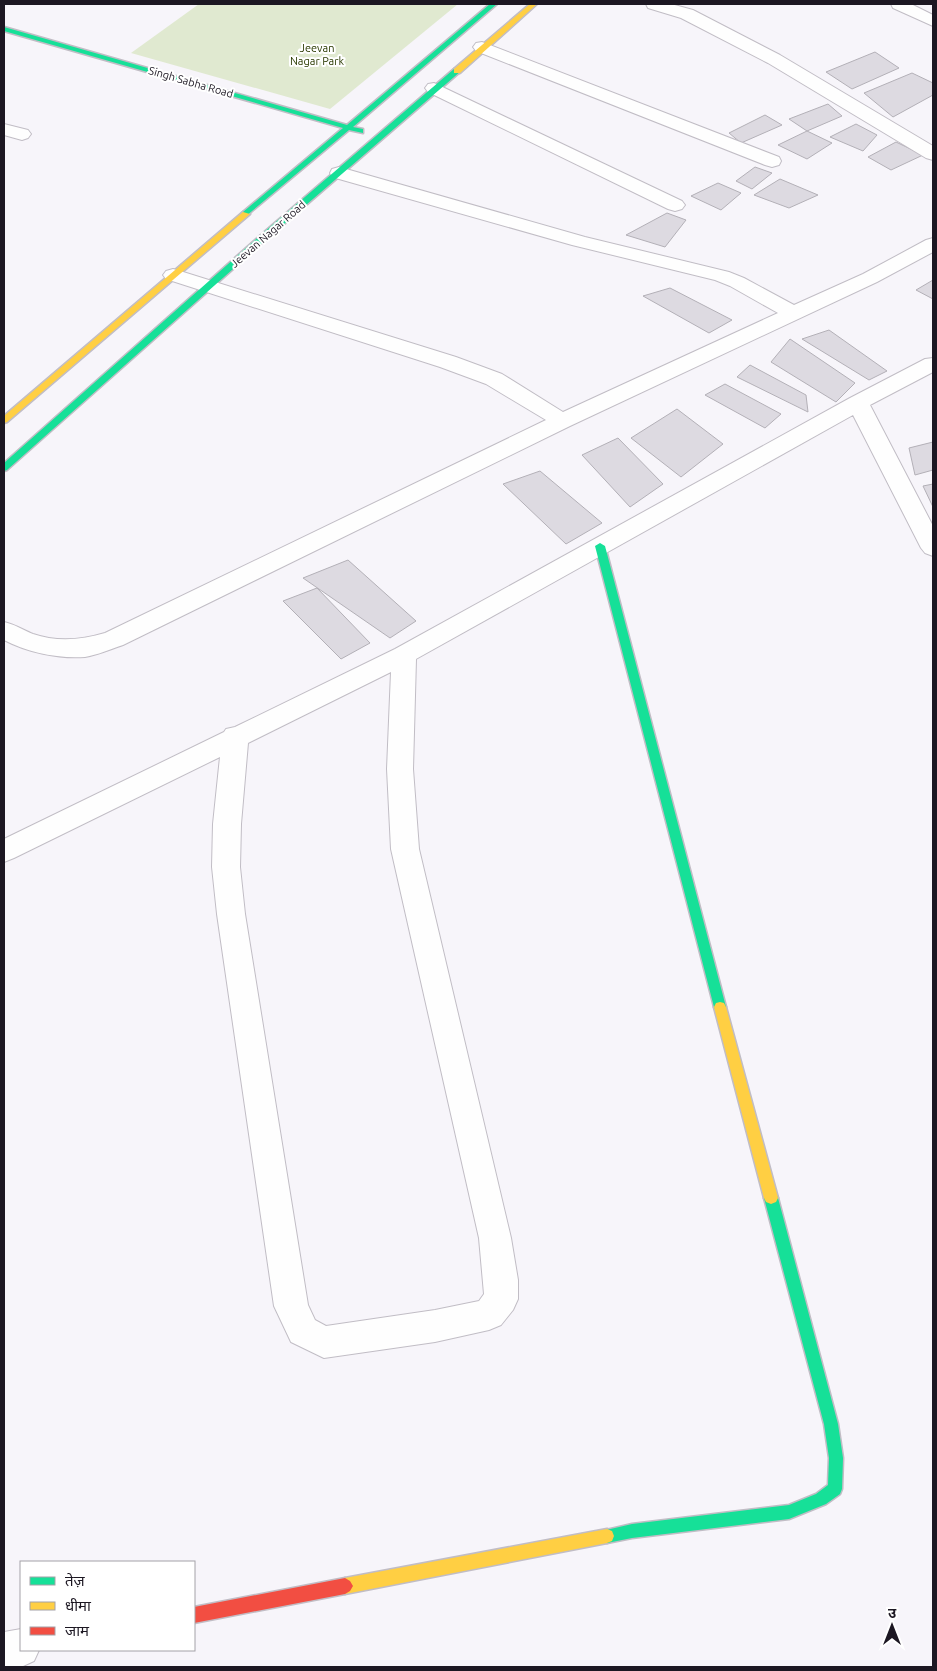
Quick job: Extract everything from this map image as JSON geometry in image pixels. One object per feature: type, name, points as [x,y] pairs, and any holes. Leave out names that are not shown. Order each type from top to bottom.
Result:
[{"type":"street","points":[[4,420],[174,275],[326,140],[348,127],[494,4]]},
{"type":"street","name":"Jeevan Nagar Road","points":[[4,468],[208,286],[365,150],[378,136],[534,4]]},
{"type":"street","points":[[654,4],[687,14],[757,50],[933,154]]},
{"type":"street","points":[[899,4],[933,21]]},
{"type":"street","name":"Singh Sabha Road","points":[[4,29],[378,136]]},
{"type":"street","points":[[482,47],[772,162]]},
{"type":"street","points":[[434,88],[675,206]]},
{"type":"street","points":[[4,129],[22,134]]},
{"type":"street","points":[[326,140],[365,150]]},
{"type":"street","points":[[339,173],[579,241],[722,276],[737,282],[795,314]]},
{"type":"street","points":[[4,630],[26,642],[50,646],[85,648],[114,640],[562,421],[870,278],[933,244]]},
{"type":"street","points":[[174,275],[448,362],[494,379],[562,421]]},
{"type":"street","points":[[4,850],[404,655],[858,403],[933,364]]},
{"type":"street","points":[[858,403],[933,548]]},
{"type":"street","points":[[195,1615],[632,1531],[789,1512],[821,1499],[835,1489],[836,1458],[831,1424],[600,546]]},
{"type":"street","points":[[235,736],[226,824],[226,867],[291,1306],[303,1331],[324,1342],[435,1326],[489,1314],[501,1300],[501,1280],[496,1238],[406,849],[400,769],[404,655]]},
{"type":"street","points":[[4,1651],[20,1648]]},
{"type":"green space","name":"Jeevan Nagar Park","points":[[199,4],[458,4],[330,109],[131,53]]},
{"type":"building","points":[[875,52],[899,68],[852,89],[826,72]]},
{"type":"building","points":[[912,73],[933,83],[933,95],[893,117],[864,93]]},
{"type":"building","points":[[828,104],[842,116],[807,131],[789,119]]},
{"type":"building","points":[[765,115],[782,125],[741,143],[729,133]]},
{"type":"building","points":[[856,124],[877,135],[863,151],[830,137]]},
{"type":"building","points":[[807,131],[832,143],[807,159],[778,145]]},
{"type":"building","points":[[896,142],[923,155],[891,170],[868,157]]},
{"type":"building","points":[[755,167],[772,173],[752,189],[736,181]]},
{"type":"building","points":[[780,179],[818,195],[789,208],[754,195]]},
{"type":"building","points":[[718,183],[741,193],[721,210],[691,196]]},
{"type":"building","points":[[667,213],[686,220],[665,247],[626,235]]},
{"type":"building","points":[[933,280],[933,299],[916,290]]},
{"type":"building","points":[[670,288],[732,320],[709,333],[643,296]]},
{"type":"building","points":[[829,330],[887,371],[869,380],[802,339]]},
{"type":"building","points":[[790,339],[855,383],[836,402],[771,362]]},
{"type":"building","points":[[750,365],[806,395],[808,412],[737,377]]},
{"type":"building","points":[[725,384],[781,414],[765,428],[705,395]]},
{"type":"building","points":[[677,409],[723,444],[681,477],[631,438]]},
{"type":"building","points":[[618,438],[663,484],[630,507],[582,455]]},
{"type":"building","points":[[933,442],[933,470],[915,475],[909,448]]},
{"type":"building","points":[[540,471],[602,523],[566,544],[503,484]]},
{"type":"building","points":[[933,484],[933,507],[923,486]]},
{"type":"building","points":[[348,560],[416,621],[390,638],[303,578]]},
{"type":"building","points":[[317,588],[370,643],[341,659],[283,601]]},
{"type":"traffic: fast","points":[[246,214],[494,4]]},
{"type":"traffic: fast","points":[[4,29],[360,131]]},
{"type":"traffic: fast","points":[[4,468],[266,235],[457,71]]},
{"type":"traffic: fast","points":[[600,546],[720,1007]]},
{"type":"traffic: fast","points":[[607,1536],[632,1531],[789,1512],[821,1499],[835,1489],[836,1458],[831,1424],[771,1198]]},
{"type":"traffic: slow","points":[[457,71],[534,4]]},
{"type":"traffic: slow","points":[[4,420],[246,214]]},
{"type":"traffic: slow","points":[[720,1007],[771,1198]]},
{"type":"traffic: slow","points":[[345,1586],[607,1536]]},
{"type":"traffic: jam","points":[[195,1615],[345,1586]]}]
